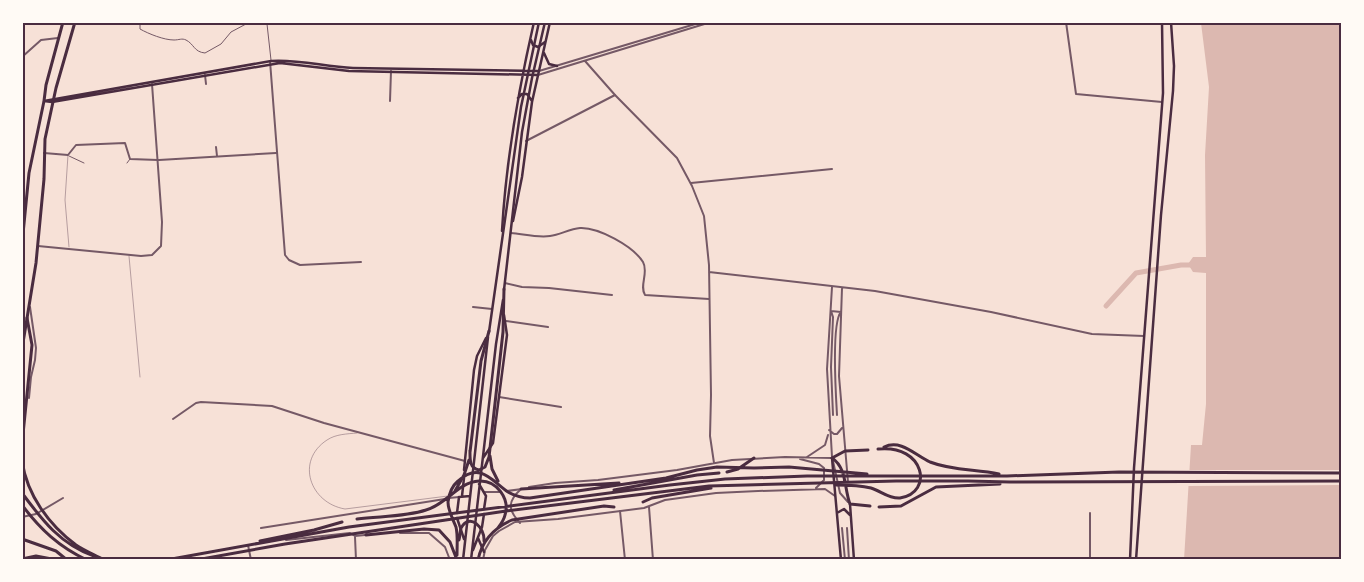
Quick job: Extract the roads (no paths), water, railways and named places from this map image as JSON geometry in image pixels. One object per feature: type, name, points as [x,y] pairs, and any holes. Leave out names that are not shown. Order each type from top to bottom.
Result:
[{"type":"highway","points":[[22,244],[29,177],[46,85],[63,22]]},
{"type":"highway","points":[[22,349],[38,246],[44,179],[43,153],[52,101],[75,22]]},
{"type":"highway","points":[[470,450],[472,467],[477,470],[484,468],[488,460],[502,338],[504,289]]},
{"type":"highway","points":[[22,444],[32,345],[27,318]]},
{"type":"highway","points":[[452,495],[464,475],[470,450],[481,361],[489,332]]},
{"type":"highway","points":[[490,431],[490,461],[501,486]]},
{"type":"highway","points":[[825,482],[872,488],[893,498],[910,494],[917,487],[920,479],[920,470],[916,460],[897,449],[879,449],[897,445],[928,461],[949,468],[990,472],[1007,476]]},
{"type":"highway","points":[[868,450],[845,451],[832,458],[841,466],[850,504],[870,506]]},
{"type":"highway","points":[[727,472],[738,469],[754,458]]},
{"type":"highway","points":[[22,461],[36,502],[49,519],[76,544],[104,560]]},
{"type":"highway","points":[[457,560],[457,533],[448,505],[449,495],[463,478],[479,474],[490,476],[514,495],[533,498],[717,467],[754,468],[789,466],[888,476]]},
{"type":"highway","points":[[166,560],[349,527],[685,483],[749,478],[1007,476],[1118,472],[1342,473]]},
{"type":"highway","points":[[599,494],[631,486],[719,473]]},
{"type":"highway","points":[[196,560],[285,544],[506,511],[702,487],[825,482],[1342,481]]},
{"type":"highway","points":[[357,519],[425,511],[439,505],[464,486],[474,482],[484,482],[494,486],[504,496],[506,505],[505,516],[498,528]]},
{"type":"highway","points":[[879,507],[901,506],[936,487],[991,485],[1010,482]]},
{"type":"highway","points":[[521,489],[629,483]]},
{"type":"highway","points":[[643,502],[652,498],[716,487],[749,484]]},
{"type":"highway","points":[[22,493],[45,523],[64,540],[84,553],[104,560]]},
{"type":"highway","points":[[22,505],[53,540],[87,560]]},
{"type":"highway","points":[[484,542],[498,528],[508,522],[614,506]]},
{"type":"highway","points":[[247,546],[342,522]]},
{"type":"highway","points":[[457,554],[460,531],[465,524],[473,522],[480,526],[484,534],[484,542],[478,560]]},
{"type":"highway","points":[[336,537],[431,529],[439,530],[448,538],[457,560]]},
{"type":"highway","points":[[22,539],[56,551],[67,560]]},
{"type":"highway","points":[[22,559],[36,556],[57,560]]},
{"type":"main road","points":[[502,234],[506,176],[517,99],[534,22]]},
{"type":"main road","points":[[463,560],[502,234],[526,79],[539,22]]},
{"type":"main road","points":[[513,221],[514,192],[522,132],[545,22]]},
{"type":"main road","points":[[470,560],[511,233],[522,178],[532,102],[550,22]]},
{"type":"main road","points":[[1130,560],[1134,468],[1164,74],[1162,22]]},
{"type":"main road","points":[[1136,560],[1161,215],[1174,83],[1171,22]]},
{"type":"main road","points":[[530,38],[532,44],[536,46],[546,42]]},
{"type":"main road","points":[[543,51],[544,58],[549,64],[557,66]]},
{"type":"main road","points":[[44,101],[270,62],[293,60],[338,68],[391,71],[522,76],[538,73]]},
{"type":"main road","points":[[152,83],[270,62]]},
{"type":"main road","points":[[391,71],[522,71],[538,73]]},
{"type":"main road","points":[[517,99],[522,94],[527,94],[532,102]]},
{"type":"main road","points":[[1156,190],[1161,196],[1164,191]]},
{"type":"main road","points":[[1154,212],[1156,209],[1159,209],[1161,215]]},
{"type":"main road","points":[[482,459],[493,443],[506,340],[504,313]]},
{"type":"main road","points":[[465,540],[457,517],[476,360],[489,332]]},
{"type":"main road","points":[[1143,358],[1148,353],[1151,357]]},
{"type":"main road","points":[[832,458],[841,560]]},
{"type":"main road","points":[[471,553],[478,538],[486,500],[485,492],[479,483]]},
{"type":"main road","points":[[461,496],[470,496]]},
{"type":"main road","points":[[850,504],[854,560]]},
{"type":"main road","points":[[837,513],[844,509],[850,516]]},
{"type":"main road","points":[[478,538],[484,552]]},
{"type":"street","points":[[140,22],[140,29],[146,32],[174,40],[183,39],[189,42],[195,50],[205,53],[222,44],[231,32],[245,23],[256,22]]},
{"type":"street","points":[[262,22],[267,24],[284,255],[289,260],[300,265],[361,262]]},
{"type":"street","points":[[538,73],[702,22]]},
{"type":"street","points":[[538,73],[586,61],[711,22]]},
{"type":"street","points":[[1066,22],[1076,94],[1162,102]]},
{"type":"street","points":[[22,57],[41,40],[58,38]]},
{"type":"street","points":[[586,61],[614,95],[677,158],[691,184],[705,223],[710,299],[710,436],[714,463]]},
{"type":"street","points":[[390,101],[391,71]]},
{"type":"street","points":[[205,75],[206,84]]},
{"type":"street","points":[[38,246],[129,255],[152,254],[158,250],[162,242],[152,83]]},
{"type":"street","points":[[526,141],[614,95]]},
{"type":"street","points":[[67,155],[76,145],[125,142],[130,159]]},
{"type":"street","points":[[216,147],[217,156]]},
{"type":"street","points":[[43,153],[67,155],[84,163]]},
{"type":"street","points":[[127,162],[130,159],[158,160],[276,153]]},
{"type":"street","points":[[691,184],[832,169]]},
{"type":"street","points":[[511,233],[548,237],[572,230],[586,228],[595,230],[626,246],[642,260],[645,268],[643,292],[645,296],[710,299]]},
{"type":"street","points":[[709,272],[875,291],[991,312],[1106,336],[1144,336]]},
{"type":"street","points":[[505,283],[522,287],[612,295]]},
{"type":"street","points":[[832,287],[827,369],[829,430],[832,458],[840,493],[850,504]]},
{"type":"street","points":[[842,288],[839,361],[850,504]]},
{"type":"street","points":[[29,398],[36,348],[31,321],[30,301]]},
{"type":"street","points":[[474,307],[492,309]]},
{"type":"street","points":[[831,311],[841,312]]},
{"type":"street","points":[[831,311],[833,317],[832,415]]},
{"type":"street","points":[[837,415],[836,343],[838,317],[841,312]]},
{"type":"street","points":[[506,321],[548,327]]},
{"type":"street","points":[[499,397],[561,407]]},
{"type":"street","points":[[173,419],[196,403],[201,402],[272,406],[324,424],[465,461]]},
{"type":"street","points":[[829,430],[837,434],[843,426]]},
{"type":"street","points":[[806,458],[825,445],[829,430]]},
{"type":"street","points":[[485,492],[491,493],[548,484],[629,476],[754,458],[832,458]]},
{"type":"street","points":[[795,458],[819,464],[824,468],[824,480],[820,486],[814,489]]},
{"type":"street","points":[[629,476],[629,483]]},
{"type":"street","points":[[520,523],[514,516],[511,500],[521,489]]},
{"type":"street","points":[[483,560],[484,552],[490,540],[498,531],[515,522],[520,523],[649,507],[665,500],[716,494],[814,489],[825,490],[836,497]]},
{"type":"street","points":[[262,528],[461,496]]},
{"type":"street","points":[[22,516],[36,514],[62,498]]},
{"type":"street","points":[[649,507],[653,560]]},
{"type":"street","points":[[620,511],[624,560]]},
{"type":"street","points":[[1090,512],[1090,559],[1124,558]]},
{"type":"street","points":[[842,528],[845,560]]},
{"type":"street","points":[[847,528],[850,560]]},
{"type":"street","points":[[166,560],[247,546],[350,533],[355,536],[429,532],[445,547],[450,558]]},
{"type":"street","points":[[355,536],[356,560]]},
{"type":"street","points":[[247,546],[251,560]]},
{"type":"lane","points":[[67,155],[65,200],[69,248]]},
{"type":"lane","points":[[129,255],[140,377]]},
{"type":"lane","points":[[360,433],[338,435],[329,439],[315,453],[311,462],[310,473],[316,493],[334,507],[344,509],[461,496]]},
{"type":"waterway","points":[[1106,306],[1136,273],[1181,265],[1193,265]]}]
